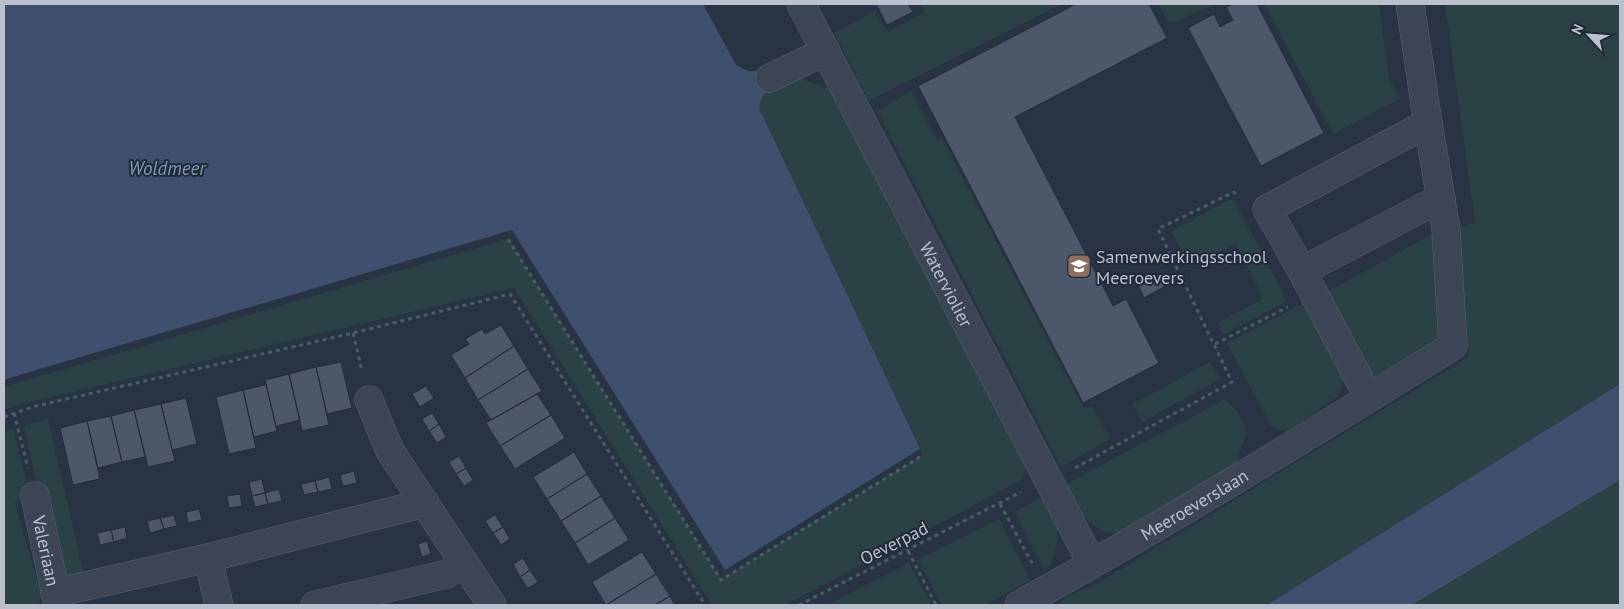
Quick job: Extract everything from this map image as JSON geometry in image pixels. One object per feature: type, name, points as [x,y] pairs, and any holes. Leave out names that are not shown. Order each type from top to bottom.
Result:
[{"type":"street","name":"Waterviolier","points":[[801,4],[1092,564]]},
{"type":"street","points":[[1302,271],[1441,198],[1410,4]]},
{"type":"street","points":[[770,78],[826,51]]},
{"type":"street","points":[[1369,398],[1302,271],[1267,210],[1428,124]]},
{"type":"street","name":"Meeroeverslaan","points":[[1019,605],[1092,564],[1453,346],[1446,229],[1441,198]]},
{"type":"street","points":[[369,400],[390,451],[492,605]]},
{"type":"street","name":"Valeriaan","points":[[35,496],[56,599]]},
{"type":"street","points":[[56,599],[425,502]]},
{"type":"street","points":[[208,558],[219,605]]},
{"type":"street","points":[[315,605],[447,574],[464,562]]},
{"type":"path","points":[[1048,477],[1070,471],[1232,382],[1158,229],[1234,192],[1243,205]]},
{"type":"path","points":[[508,239],[721,580],[923,455]]},
{"type":"path","points":[[1215,344],[1290,306]]},
{"type":"path","points":[[352,333],[369,400]]},
{"type":"path","points":[[14,413],[35,496]]},
{"type":"path","name":"Oeverpad","points":[[799,605],[1000,504],[1046,590]]},
{"type":"path","points":[[908,551],[936,605]]},
{"type":"green space","points":[[920,4],[1062,4],[869,101],[834,33],[874,11],[888,32],[925,12]]},
{"type":"green space","points":[[1158,4],[1216,4],[1170,24]]},
{"type":"green space","points":[[1264,4],[1379,4],[1389,79],[1400,99],[1333,134]]},
{"type":"green space","points":[[1445,4],[1620,4],[1620,384],[1267,605],[1062,605],[1061,602],[1067,596],[1095,585],[1469,357],[1456,228],[1475,223]]},
{"type":"green space","points":[[799,78],[831,89],[1028,465],[1020,481],[785,605],[712,605],[514,288],[22,404],[4,410],[4,387],[508,239],[721,580],[923,454],[760,110],[760,103],[767,92],[779,85]]},
{"type":"green space","points":[[911,91],[937,140],[942,138],[1084,409],[1092,406],[1111,439],[1061,467],[877,111]]},
{"type":"green space","points":[[1233,198],[1287,301],[1223,335],[1217,323],[1263,299],[1236,244],[1190,266],[1171,231]]},
{"type":"green space","points":[[1438,231],[1441,326],[1436,340],[1371,381],[1321,295]]},
{"type":"green space","points":[[1305,302],[1341,368],[1343,382],[1338,396],[1287,432],[1271,426],[1227,343]]},
{"type":"green space","points":[[1210,362],[1220,379],[1142,422],[1132,404]]},
{"type":"green space","points":[[1225,399],[1237,411],[1247,432],[1236,463],[1120,533],[1104,532],[1084,518],[1066,484]]},
{"type":"green space","points":[[48,419],[84,575],[66,576],[39,496],[24,426]]},
{"type":"green space","points":[[14,429],[30,498],[15,502],[41,594],[38,605],[6,605],[4,597],[4,433]]},
{"type":"green space","points":[[1620,480],[1620,605],[1412,605],[1615,483]]},
{"type":"green space","points":[[1044,496],[1056,523],[1058,538],[1050,566],[1044,570],[1014,512]]},
{"type":"green space","points":[[999,519],[1030,580],[985,605],[942,605],[917,560]]},
{"type":"green space","points":[[909,563],[932,605],[827,605]]},
{"type":"water","name":"Woldmeer","points":[[4,4],[703,4],[736,65],[750,71],[765,69],[775,86],[761,99],[760,110],[923,455],[721,580],[508,239],[4,387]]},
{"type":"water","points":[[1620,384],[1620,480],[1412,605],[1267,605]]},
{"type":"pier","points":[[512,230],[725,570],[920,449],[923,455],[721,580],[508,239],[4,387],[4,380],[26,373]]},
{"type":"building","points":[[876,4],[908,4],[913,12],[887,25]]},
{"type":"building","points":[[1076,4],[1149,4],[1167,38],[1015,117],[1113,306],[1126,299],[1159,363],[1083,403],[918,86]]},
{"type":"building","points":[[1234,4],[1257,4],[1324,133],[1261,166],[1188,28],[1214,14],[1220,27],[1233,20],[1226,7]]},
{"type":"building","points":[[1163,272],[1169,284],[1144,298],[1138,285]]},
{"type":"building","points":[[501,325],[514,346],[465,378],[451,355],[469,344],[465,339],[482,329],[485,334]]},
{"type":"building","points":[[514,346],[528,369],[478,400],[465,378]]},
{"type":"building","points":[[341,362],[352,408],[327,414],[316,367]]},
{"type":"building","points":[[316,367],[329,425],[302,431],[289,374]]},
{"type":"building","points":[[528,369],[542,391],[491,420],[478,400]]},
{"type":"building","points":[[289,374],[300,420],[277,426],[277,431],[265,380]]},
{"type":"building","points":[[264,380],[277,431],[254,437],[243,390],[265,385]]},
{"type":"building","points":[[426,386],[434,398],[420,407],[412,394]]},
{"type":"building","points":[[243,390],[256,448],[229,454],[216,397]]},
{"type":"building","points":[[537,394],[551,415],[500,446],[486,423]]},
{"type":"building","points":[[186,398],[197,444],[172,450],[161,404]]},
{"type":"building","points":[[161,404],[175,461],[148,467],[134,410]]},
{"type":"building","points":[[134,410],[145,457],[122,462],[111,416]]},
{"type":"building","points":[[432,413],[439,424],[429,431],[422,419]]},
{"type":"building","points":[[551,415],[565,438],[515,469],[500,446]]},
{"type":"building","points":[[111,416],[122,462],[98,468],[87,421]]},
{"type":"building","points":[[87,421],[100,479],[73,485],[60,428]]},
{"type":"building","points":[[439,424],[446,437],[437,443],[429,431]]},
{"type":"building","points":[[574,452],[587,474],[547,499],[533,477]]},
{"type":"building","points":[[459,456],[466,468],[456,474],[449,462]]},
{"type":"building","points":[[466,468],[473,480],[464,486],[456,474]]},
{"type":"building","points":[[354,471],[357,483],[343,486],[340,475]]},
{"type":"building","points":[[587,474],[601,496],[561,521],[547,499]]},
{"type":"building","points":[[329,477],[332,489],[318,492],[315,481]]},
{"type":"building","points":[[262,479],[265,493],[252,496],[249,482]]},
{"type":"building","points":[[315,481],[318,492],[304,495],[301,484]]},
{"type":"building","points":[[279,489],[282,501],[268,504],[265,493]]},
{"type":"building","points":[[265,493],[268,504],[255,507],[252,496]]},
{"type":"building","points":[[240,494],[242,506],[229,508],[227,496]]},
{"type":"building","points":[[601,496],[615,518],[575,543],[561,521]]},
{"type":"building","points":[[199,509],[202,520],[188,523],[186,512]]},
{"type":"building","points":[[174,515],[177,526],[164,529],[160,518]]},
{"type":"building","points":[[495,515],[503,527],[493,533],[485,521]]},
{"type":"building","points":[[160,518],[164,529],[150,533],[147,521]]},
{"type":"building","points":[[615,518],[629,540],[588,565],[575,543]]},
{"type":"building","points":[[125,527],[127,538],[114,542],[111,530]]},
{"type":"building","points":[[503,527],[510,539],[501,545],[493,533]]},
{"type":"building","points":[[111,530],[114,542],[100,545],[97,533]]},
{"type":"building","points":[[427,541],[431,554],[422,557],[418,544]]},
{"type":"building","points":[[642,552],[656,574],[606,605],[592,582]]},
{"type":"building","points":[[523,558],[530,570],[520,577],[513,564]]},
{"type":"building","points":[[530,570],[538,582],[528,588],[520,577]]},
{"type":"building","points":[[656,574],[670,596],[655,605],[606,605]]},
{"type":"building","points":[[670,596],[675,605],[655,605]]},
{"type":"place","name":"Samenwerkingsschool Meeroevers","points":[[1079,266]]}]
